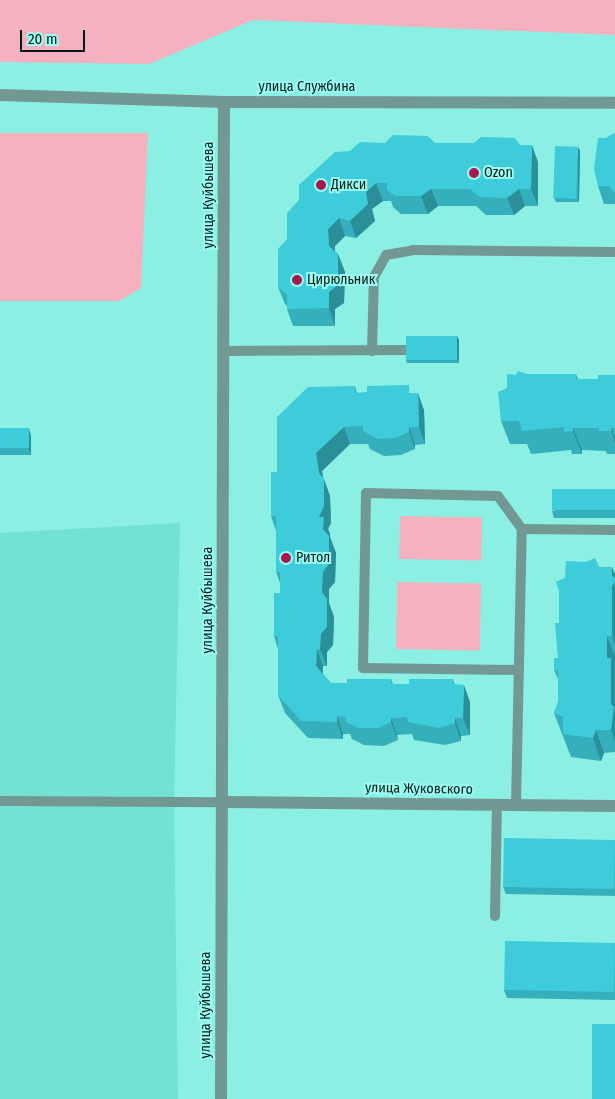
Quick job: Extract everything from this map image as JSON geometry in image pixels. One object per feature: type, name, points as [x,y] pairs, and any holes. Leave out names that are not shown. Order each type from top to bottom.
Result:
[{"type":"street","name":"улица Службина","points":[[0,95],[224,102],[615,104]]},
{"type":"street","name":"улица Куйбышева","points":[[221,1099],[224,102]]},
{"type":"street","name":"улица Жуковского","points":[[223,802],[615,806]]},
{"type":"lane","points":[[372,351],[374,277],[386,256],[413,250],[615,252]]},
{"type":"lane","points":[[224,351],[407,350]]},
{"type":"lane","points":[[516,805],[519,670],[522,529],[498,496],[366,493],[363,668],[519,670]]},
{"type":"lane","points":[[522,529],[615,530]]},
{"type":"lane","points":[[0,801],[223,802]]},
{"type":"lane","points":[[495,916],[497,805]]},
{"type":"shaded area","points":[[0,0],[615,0],[615,35],[253,20],[149,64],[0,62]]},
{"type":"shaded area","points":[[0,133],[148,133],[141,288],[119,301],[0,301]]},
{"type":"shaded area","points":[[400,516],[482,517],[481,560],[399,559]]},
{"type":"shaded area","points":[[180,523],[174,803],[178,1099],[0,1099],[0,533]]},
{"type":"shaded area","points":[[397,582],[481,583],[480,650],[396,649]]},
{"type":"building","points":[[615,133],[615,193],[608,186],[598,186],[594,169],[598,138],[606,138]]},
{"type":"building","points":[[393,135],[428,136],[435,143],[474,143],[481,137],[515,138],[520,145],[532,145],[531,189],[519,189],[507,198],[480,197],[470,189],[431,189],[421,196],[395,196],[387,190],[387,183],[376,183],[366,192],[368,204],[350,221],[339,218],[328,229],[329,246],[338,254],[338,285],[329,292],[329,308],[287,309],[287,295],[278,287],[278,249],[287,239],[287,213],[299,200],[299,185],[335,152],[350,151],[360,142],[385,143]]},
{"type":"building","points":[[555,146],[578,147],[576,199],[553,198]]},
{"type":"building","points":[[406,336],[457,336],[457,360],[406,360]]},
{"type":"building","points":[[518,371],[527,374],[576,374],[576,379],[598,379],[598,375],[615,375],[615,428],[611,428],[611,431],[599,431],[599,428],[573,428],[573,431],[564,432],[564,427],[522,431],[519,421],[501,421],[498,392],[507,388],[507,374],[516,375]]},
{"type":"building","points":[[409,385],[409,393],[418,393],[419,427],[409,427],[409,432],[395,438],[378,439],[363,431],[363,426],[344,427],[316,453],[319,473],[324,479],[324,506],[319,517],[324,517],[323,529],[329,536],[329,564],[323,572],[322,592],[327,599],[327,627],[321,634],[320,649],[317,649],[316,666],[331,683],[347,683],[347,679],[391,679],[391,684],[409,684],[409,679],[453,679],[453,684],[464,685],[463,718],[455,718],[455,723],[439,728],[408,722],[407,717],[391,718],[391,722],[378,728],[358,728],[346,722],[346,717],[337,716],[337,722],[301,721],[278,695],[278,636],[274,636],[274,593],[280,593],[280,572],[276,572],[276,517],[271,516],[271,472],[277,472],[277,417],[308,387],[355,386],[355,393],[367,392],[367,386]]},
{"type":"building","points":[[0,428],[29,428],[29,448],[0,448]]},
{"type":"building","points":[[552,489],[615,489],[615,510],[552,510]]},
{"type":"building","points":[[595,558],[599,567],[612,567],[612,576],[615,578],[612,587],[612,636],[607,636],[607,658],[611,658],[611,704],[614,707],[611,730],[596,730],[593,738],[563,734],[563,717],[554,713],[558,702],[558,670],[554,670],[554,658],[558,658],[555,623],[559,623],[559,591],[556,582],[565,578],[566,561],[586,562]]},
{"type":"building","points":[[504,838],[615,840],[614,889],[503,887]]},
{"type":"building","points":[[505,941],[615,943],[614,992],[504,990]]},
{"type":"building","points":[[592,1024],[615,1024],[615,1099],[592,1099]]},
{"type":"place","name":"Ozon","points":[[474,173]]},
{"type":"place","name":"Дикси","points":[[321,185]]},
{"type":"place","name":"Цирюльник","points":[[297,280]]},
{"type":"place","name":"Ритол","points":[[286,558]]}]
